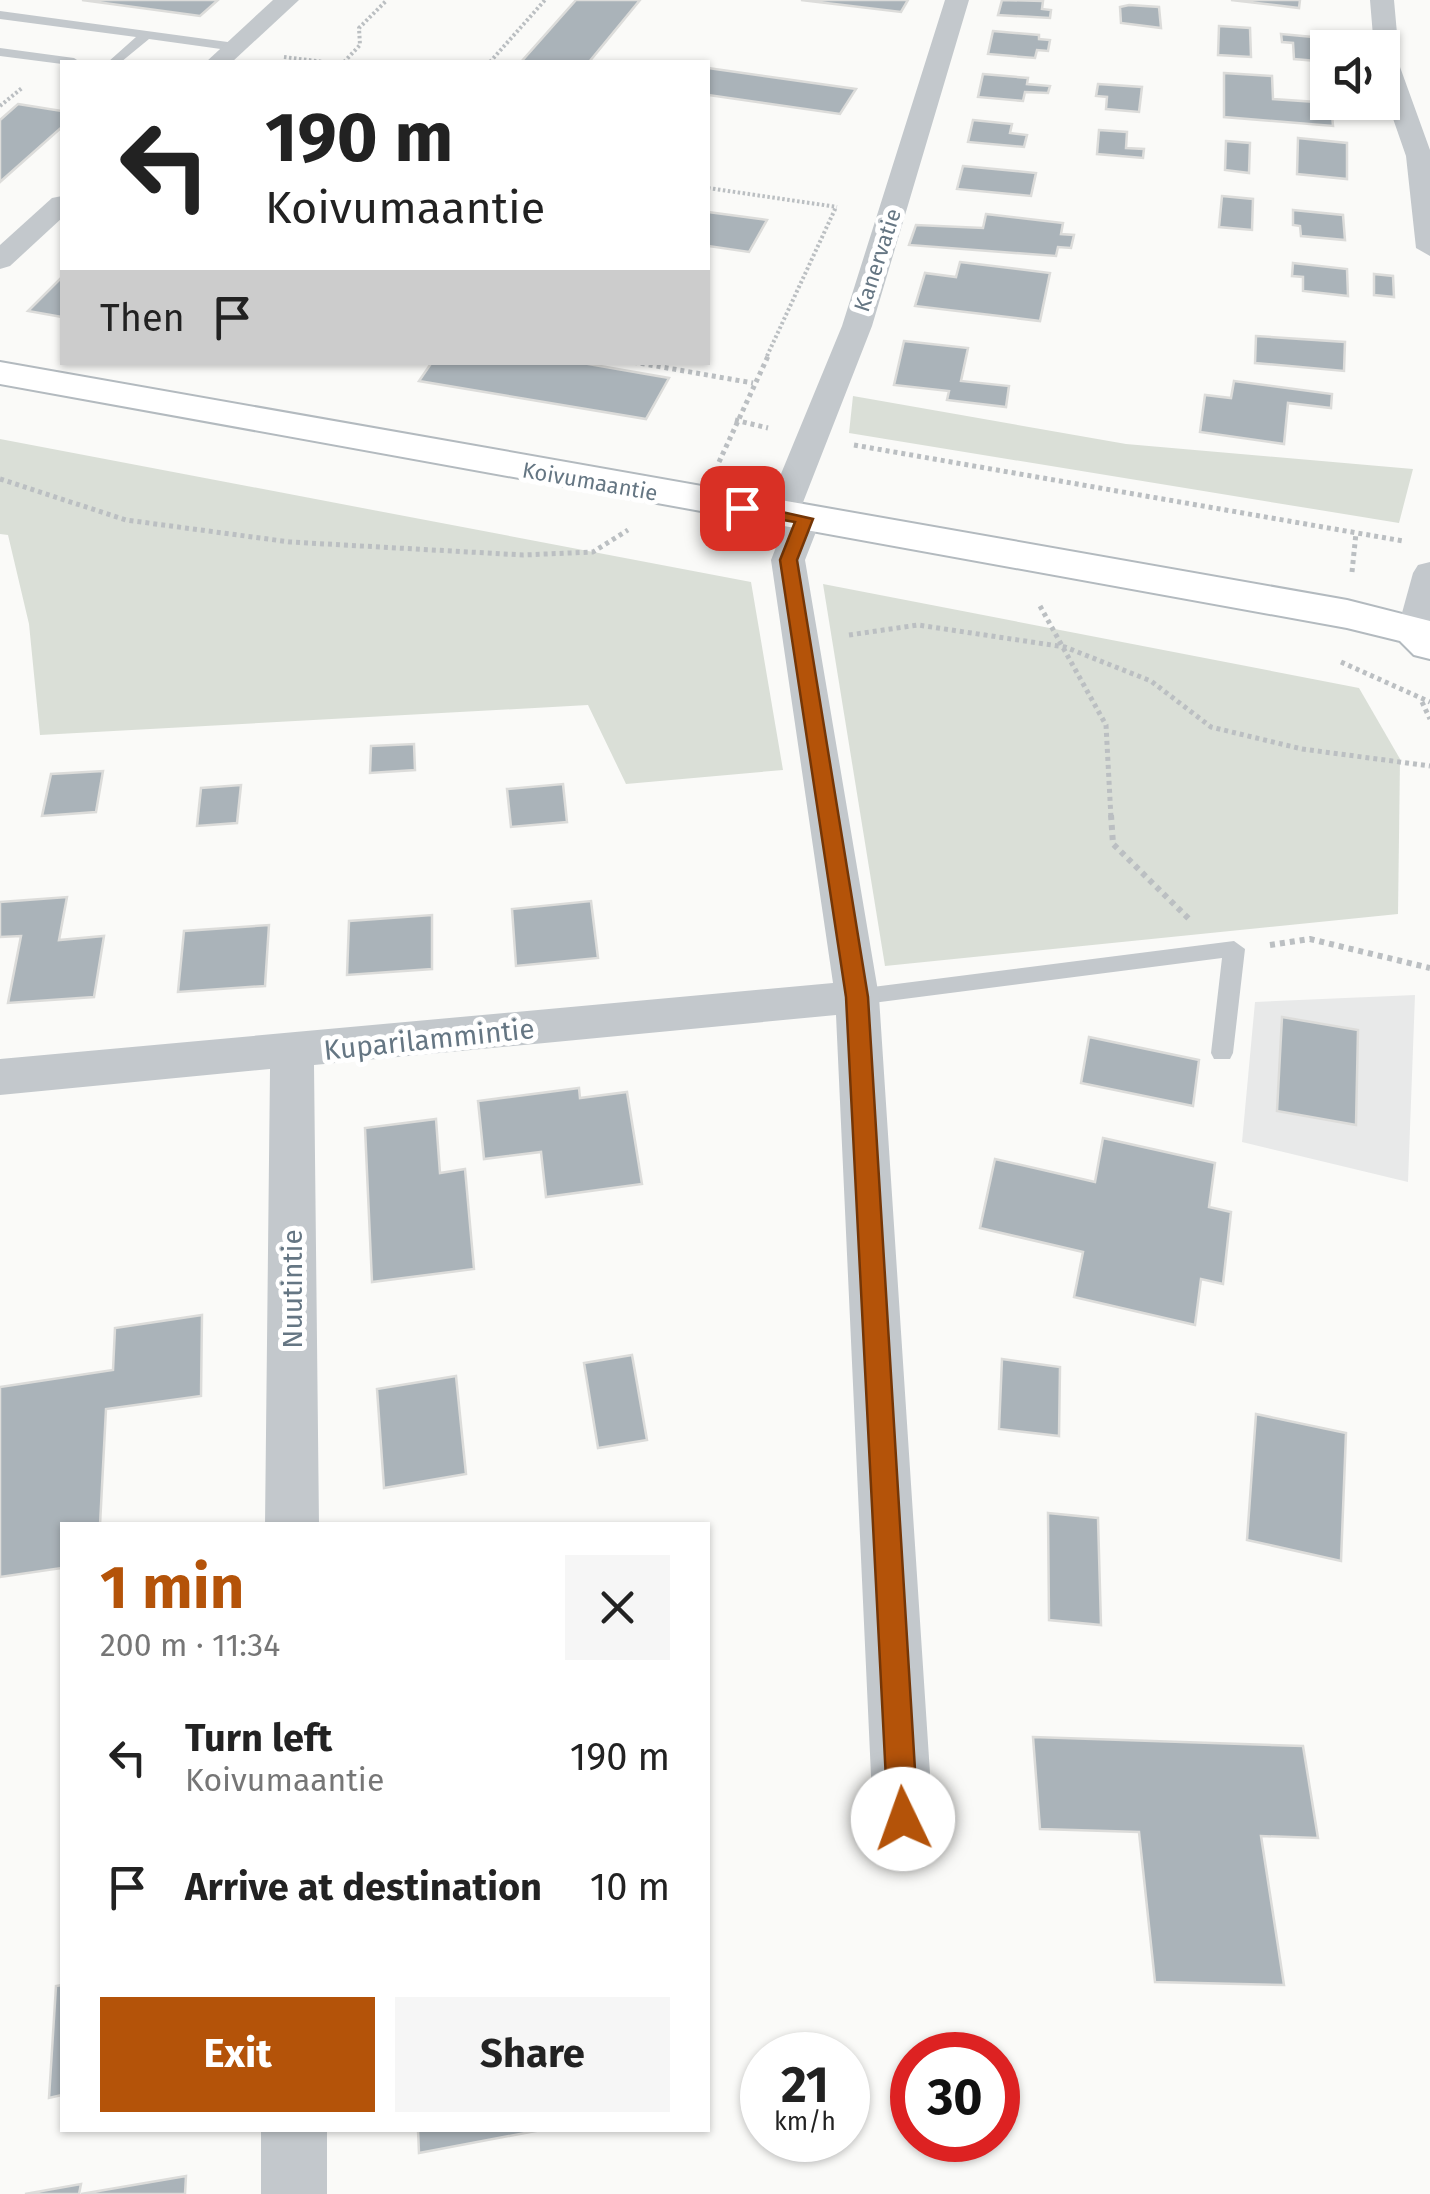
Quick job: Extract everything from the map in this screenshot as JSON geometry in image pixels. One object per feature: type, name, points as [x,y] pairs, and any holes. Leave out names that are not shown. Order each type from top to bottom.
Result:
[{"type":"street","points":[[227,55],[287,0]]},
{"type":"street","name":"Kanervatie","points":[[903,1819],[857,997],[788,560],[793,517],[892,215],[957,0]]},
{"type":"street","points":[[1382,0],[1388,68],[1419,156],[1430,248]]},
{"type":"street","points":[[0,260],[60,206]]},
{"type":"street","name":"Koivumaantie","points":[[0,373],[702,502],[1347,614],[1422,638]]},
{"type":"street","points":[[1422,638],[1430,574]]},
{"type":"street","name":"Kuparilammintie","points":[[0,1077],[857,997]]},
{"type":"street","name":"Nuutintie","points":[[292,1052],[292,1522]]},
{"type":"street","points":[[294,2132],[294,2194]]},
{"type":"lane","points":[[0,15],[146,35],[227,55]]},
{"type":"lane","points":[[116,60],[146,35]]},
{"type":"lane","points":[[0,52],[60,60]]},
{"type":"lane","points":[[857,997],[1224,950],[1222,1053]]},
{"type":"path","points":[[346,60],[360,45],[359,28],[387,0]]},
{"type":"path","points":[[492,60],[545,0]]},
{"type":"path","points":[[278,56],[309,60]]},
{"type":"path","points":[[0,106],[24,87]]},
{"type":"path","points":[[710,188],[892,215]]},
{"type":"path","points":[[702,502],[735,420],[836,206]]},
{"type":"path","points":[[650,365],[753,383]]},
{"type":"path","points":[[735,420],[817,439],[1412,542]]},
{"type":"path","points":[[0,479],[126,520],[290,542],[523,556],[593,552],[628,530]]},
{"type":"path","points":[[1040,606],[1106,725],[1113,844],[1224,950],[1310,939],[1430,968]]},
{"type":"path","points":[[801,642],[918,625],[1064,647],[1151,681],[1211,726],[1302,750],[1430,766]]},
{"type":"path","points":[[1422,701],[1430,719]]},
{"type":"shaded area","points":[[853,396],[1126,444],[1413,469],[1399,523],[849,433]]},
{"type":"shaded area","points":[[0,439],[751,582],[783,770],[626,784],[588,705],[40,735],[29,624],[8,535],[0,534]]},
{"type":"shaded area","points":[[823,584],[1359,688],[1400,759],[1398,914],[885,966]]},
{"type":"shaded area","points":[[1415,995],[1408,1182],[1242,1142],[1255,1002]]},
{"type":"building","points":[[82,0],[218,0],[200,16]]},
{"type":"building","points":[[576,0],[640,0],[591,60],[523,60]]},
{"type":"building","points":[[801,0],[908,0],[901,12]]},
{"type":"building","points":[[1002,0],[1043,1],[1042,9],[1051,10],[1050,18],[998,15]]},
{"type":"building","points":[[1231,0],[1300,0],[1299,8]]},
{"type":"building","points":[[1120,7],[1159,7],[1161,28],[1121,23]]},
{"type":"building","points":[[1219,26],[1250,28],[1251,57],[1218,55]]},
{"type":"building","points":[[993,31],[1039,35],[1039,39],[1050,40],[1048,51],[1037,50],[1035,58],[988,54]]},
{"type":"building","points":[[1281,34],[1310,37],[1310,60],[1294,59],[1293,43],[1282,42]]},
{"type":"building","points":[[710,68],[856,89],[840,114],[710,95]]},
{"type":"building","points":[[1224,73],[1272,76],[1273,99],[1310,102],[1310,120],[1332,120],[1333,126],[1224,117]]},
{"type":"building","points":[[983,74],[1028,78],[1027,84],[1050,86],[1048,93],[1025,92],[1023,101],[978,97]]},
{"type":"building","points":[[1098,84],[1142,87],[1139,112],[1106,109],[1107,97],[1096,96]]},
{"type":"building","points":[[18,104],[60,111],[60,129],[0,182],[0,120]]},
{"type":"building","points":[[973,120],[1012,124],[1010,133],[1027,135],[1024,147],[968,142]]},
{"type":"building","points":[[1099,130],[1127,132],[1126,148],[1144,149],[1143,158],[1097,154]]},
{"type":"building","points":[[1298,138],[1347,143],[1347,179],[1297,174]]},
{"type":"building","points":[[1226,141],[1250,143],[1249,173],[1225,170]]},
{"type":"building","points":[[963,166],[1036,173],[1031,196],[957,189]]},
{"type":"building","points":[[1222,196],[1253,199],[1252,230],[1219,227]]},
{"type":"building","points":[[1293,210],[1343,215],[1345,240],[1301,236],[1300,226],[1293,225]]},
{"type":"building","points":[[710,212],[767,220],[749,252],[710,246]]},
{"type":"building","points":[[986,214],[1063,223],[1061,234],[1074,235],[1071,248],[1058,247],[1056,256],[909,245],[916,225],[983,228]]},
{"type":"building","points":[[960,262],[1050,273],[1040,321],[915,306],[925,273],[956,277]]},
{"type":"building","points":[[1293,263],[1347,269],[1348,296],[1303,291],[1303,277],[1292,276]]},
{"type":"building","points":[[1374,274],[1393,276],[1394,297],[1374,295]]},
{"type":"building","points":[[60,279],[60,317],[28,311]]},
{"type":"building","points":[[1256,336],[1345,342],[1344,371],[1255,363]]},
{"type":"building","points":[[904,341],[968,348],[961,381],[1009,386],[1006,407],[947,400],[949,391],[894,385]]},
{"type":"building","points":[[430,365],[594,365],[669,378],[646,419],[419,381]]},
{"type":"building","points":[[1234,381],[1332,394],[1331,408],[1288,403],[1284,444],[1200,432],[1205,395],[1231,398]]},
{"type":"building","points":[[414,744],[415,770],[370,773],[371,746]]},
{"type":"building","points":[[103,771],[96,812],[42,816],[51,774]]},
{"type":"building","points":[[563,784],[567,822],[511,827],[507,789]]},
{"type":"building","points":[[241,785],[237,823],[197,826],[201,788]]},
{"type":"building","points":[[67,897],[59,940],[104,936],[94,997],[8,1003],[21,936],[0,937],[0,902]]},
{"type":"building","points":[[591,901],[598,958],[516,966],[512,909]]},
{"type":"building","points":[[432,915],[432,969],[347,975],[349,921]]},
{"type":"building","points":[[269,925],[265,986],[178,992],[184,931]]},
{"type":"building","points":[[1282,1017],[1358,1030],[1356,1125],[1277,1111]]},
{"type":"building","points":[[1089,1037],[1199,1060],[1193,1106],[1081,1083]]},
{"type":"building","points":[[579,1088],[580,1098],[627,1092],[642,1184],[546,1197],[541,1152],[484,1159],[478,1101]]},
{"type":"building","points":[[436,1119],[440,1173],[465,1169],[474,1269],[372,1282],[365,1128]]},
{"type":"building","points":[[1103,1138],[1215,1163],[1209,1207],[1231,1212],[1223,1284],[1201,1279],[1195,1325],[1074,1297],[1083,1252],[980,1228],[995,1159],[1095,1182]]},
{"type":"building","points":[[202,1315],[201,1396],[106,1409],[100,1522],[60,1522],[60,1568],[0,1577],[0,1387],[113,1370],[115,1328]]},
{"type":"building","points":[[632,1355],[647,1440],[598,1448],[584,1363]]},
{"type":"building","points":[[1002,1359],[1060,1367],[1059,1436],[999,1429]]},
{"type":"building","points":[[456,1376],[466,1474],[384,1488],[377,1389]]},
{"type":"building","points":[[1256,1414],[1346,1433],[1341,1561],[1247,1540]]},
{"type":"building","points":[[1048,1513],[1098,1518],[1101,1625],[1049,1620]]},
{"type":"building","points":[[1033,1737],[1303,1746],[1318,1838],[1261,1836],[1284,1985],[1155,1982],[1139,1832],[1040,1829]]},
{"type":"building","points":[[60,1985],[60,2095],[49,2098],[56,1986]]},
{"type":"building","points":[[418,2132],[530,2132],[419,2153]]},
{"type":"building","points":[[186,2176],[185,2194],[81,2194]]},
{"type":"building","points":[[81,2184],[79,2194],[25,2194]]},
{"type":"route","points":[[742,508],[804,519],[788,560],[857,997],[903,1819]]}]
